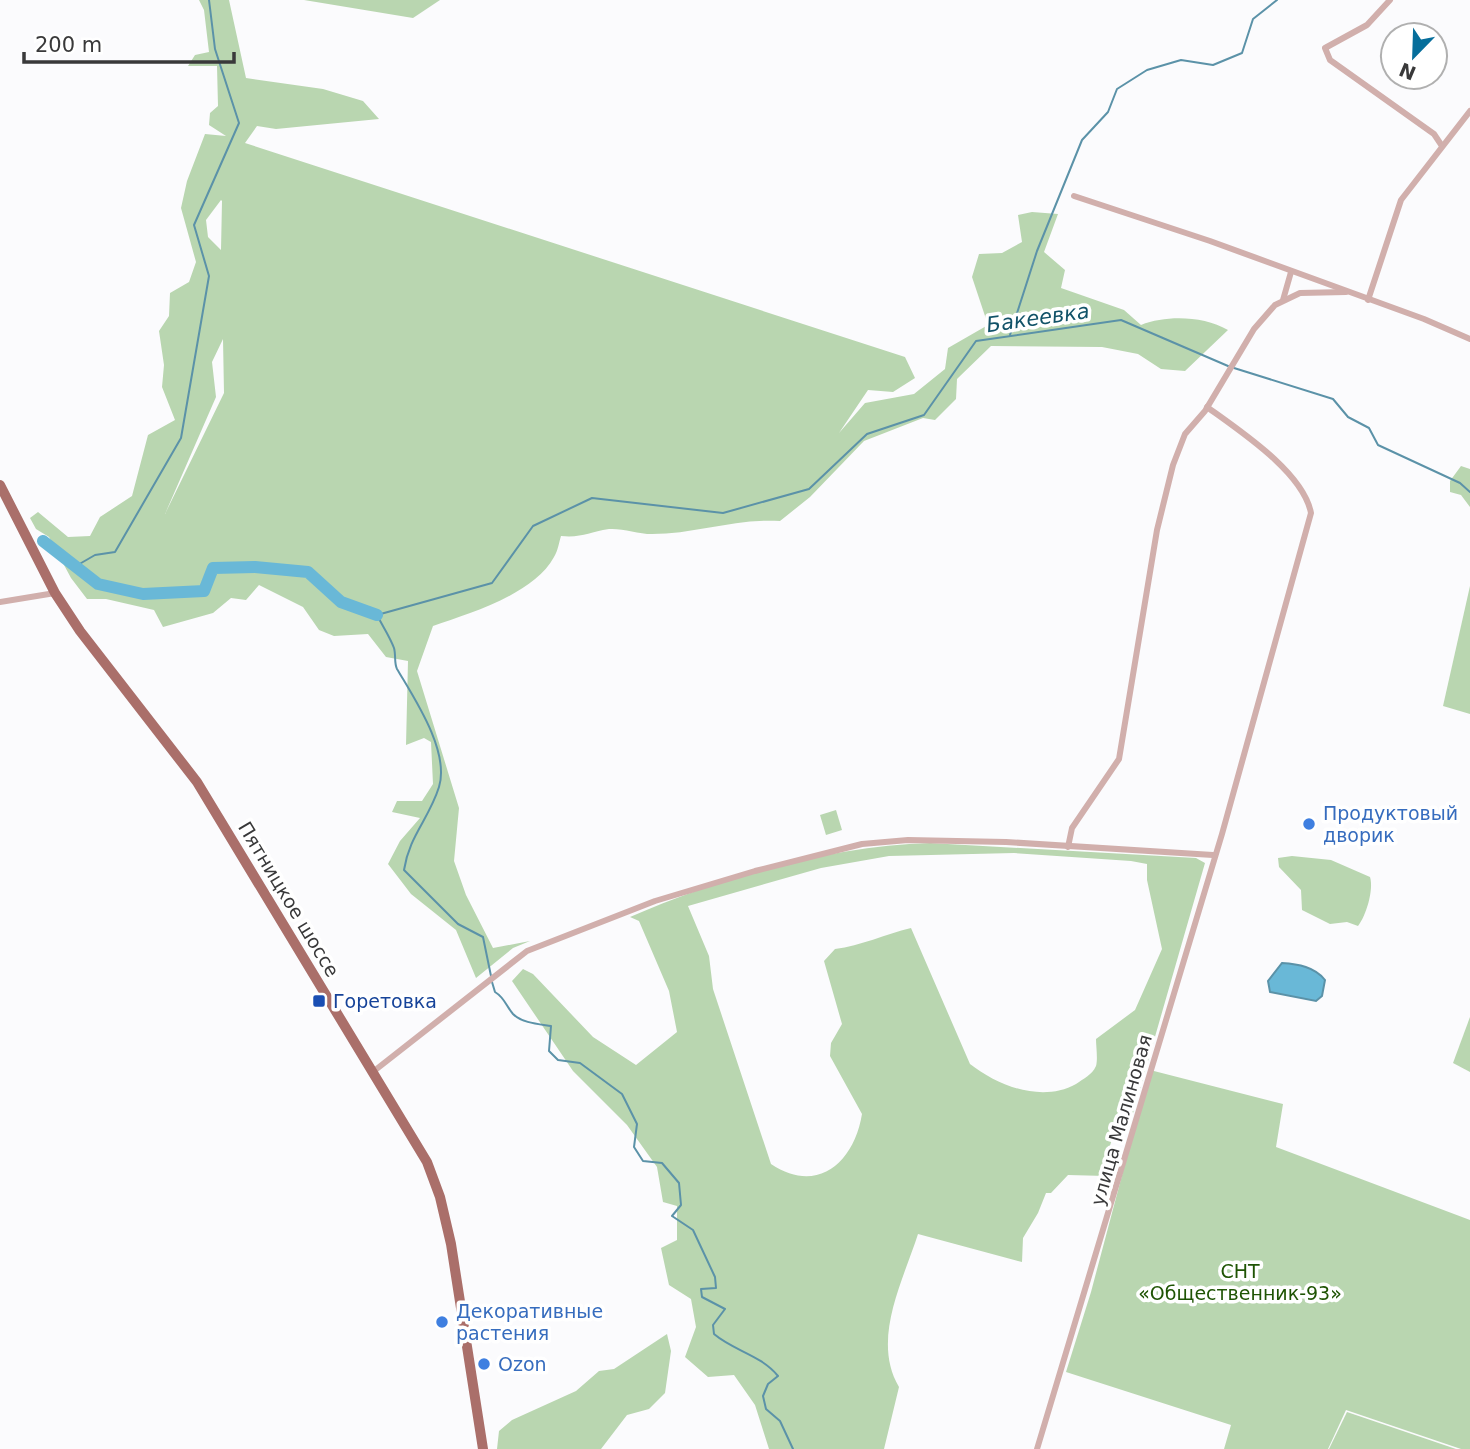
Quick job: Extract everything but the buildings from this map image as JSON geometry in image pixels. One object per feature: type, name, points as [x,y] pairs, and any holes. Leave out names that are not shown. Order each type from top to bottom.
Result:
[{"type":"main road","name":"Пятницкое шоссе","points":[[0,485],[55,593],[80,631],[197,782],[427,1162],[440,1197],[451,1244],[482,1448]]},
{"type":"street","points":[[1390,0],[1367,25],[1325,48],[1330,60],[1434,134],[1442,146]]},
{"type":"street","points":[[1368,300],[1401,200],[1470,111]]},
{"type":"street","points":[[1074,196],[1291,272],[1470,339]]},
{"type":"street","points":[[1283,300],[1291,272]]},
{"type":"street","points":[[1068,847],[1072,828],[1119,759],[1157,530],[1173,465],[1185,434],[1207,407],[1254,329],[1275,305],[1312,291],[1346,292]]},
{"type":"street","name":"улица Малиновая","points":[[1037,1449],[1149,1081],[1250,735],[1311,513],[1308,497],[1286,471],[1248,436],[1207,407]]},
{"type":"street","points":[[0,603],[55,593]]},
{"type":"street","points":[[374,1071],[527,951],[655,901],[755,870],[862,844],[931,840],[1213,855]]},
{"type":"green space","points":[[199,0],[229,0],[246,78],[323,89],[363,101],[379,119],[276,129],[257,126],[245,143],[905,357],[915,378],[893,392],[868,390],[839,433],[865,403],[914,394],[945,369],[948,348],[988,325],[972,277],[979,254],[1002,253],[1022,242],[1018,215],[1032,212],[1058,214],[1044,252],[1065,270],[1061,288],[1124,310],[1141,325],[1173,318],[1208,322],[1228,330],[1185,371],[1161,369],[1138,354],[1102,347],[991,346],[957,379],[956,399],[935,420],[923,418],[864,441],[810,497],[780,521],[748,522],[684,532],[647,534],[609,529],[561,536],[554,557],[532,582],[500,600],[433,626],[417,671],[459,808],[454,861],[466,895],[493,948],[530,941],[513,948],[476,978],[456,930],[411,894],[388,864],[400,841],[420,818],[392,812],[397,801],[422,801],[433,784],[431,742],[424,738],[406,745],[408,661],[386,657],[368,634],[334,636],[319,630],[303,607],[259,585],[246,600],[231,598],[213,613],[163,627],[154,610],[106,599],[87,599],[71,578],[49,537],[36,529],[30,518],[38,512],[68,537],[90,536],[100,517],[132,496],[148,435],[175,420],[162,387],[164,365],[159,331],[169,316],[170,293],[189,282],[196,262],[181,208],[187,181],[205,134],[226,136],[209,125],[210,113],[218,106],[217,66],[188,66],[195,55],[209,52],[204,10]],"holes":[[[222,201],[221,250],[208,237],[206,220]],[[223,339],[224,393],[165,514],[216,397],[212,362]]]},
{"type":"green space","points":[[304,0],[440,0],[413,18]]},
{"type":"green space","points":[[1461,466],[1470,469],[1470,507],[1461,495],[1450,492],[1450,481]]},
{"type":"green space","points":[[1470,586],[1470,714],[1443,706]]},
{"type":"green space","points":[[836,810],[842,830],[826,835],[820,815]]},
{"type":"green space","points":[[930,843],[1196,858],[1205,863],[1129,1127],[1112,1139],[1109,1149],[1116,1171],[1106,1176],[1068,1175],[1051,1193],[1046,1193],[1023,1238],[1022,1262],[918,1234],[892,1310],[888,1350],[891,1369],[899,1387],[884,1449],[769,1449],[755,1405],[734,1375],[708,1377],[685,1357],[696,1327],[691,1299],[669,1285],[661,1248],[677,1240],[677,1206],[663,1202],[657,1167],[627,1125],[573,1071],[512,981],[523,969],[533,974],[593,1037],[636,1065],[677,1032],[669,991],[639,921],[630,917],[702,889],[777,866],[892,845]],"holes":[[[1014,853],[1147,864],[1147,880],[1162,949],[1135,1010],[1096,1039],[1097,1063],[1090,1074],[1063,1089],[1035,1092],[1007,1085],[970,1064],[911,928],[835,949],[824,961],[842,1024],[831,1043],[830,1056],[862,1114],[858,1131],[842,1160],[818,1175],[788,1173],[771,1164],[713,989],[709,956],[688,906],[821,868],[889,856]]]},
{"type":"green space","points":[[1292,856],[1331,860],[1370,877],[1368,903],[1358,926],[1347,922],[1330,924],[1302,910],[1301,890],[1279,867],[1278,858]]},
{"type":"green space","points":[[1470,1017],[1470,1072],[1453,1063]]},
{"type":"green space","name":"СНТ «Общественник-93»","points":[[1150,1070],[1283,1104],[1276,1147],[1470,1220],[1470,1449],[1461,1449],[1346,1410],[1328,1449],[1224,1449],[1231,1425],[1066,1372],[1091,1292]]},
{"type":"green space","points":[[667,1334],[671,1351],[665,1393],[649,1409],[627,1415],[601,1449],[497,1449],[499,1431],[512,1420],[576,1391],[599,1371],[614,1369]]},
{"type":"green space","points":[[1347,1412],[1456,1449],[1329,1449]]},
{"type":"water","points":[[1282,963],[1306,967],[1321,976],[1325,980],[1322,996],[1316,1001],[1270,992],[1268,981]]},
{"type":"waterway","points":[[76,566],[95,555],[115,552],[181,438],[209,276],[194,225],[239,123],[215,49],[209,0]]},
{"type":"waterway","points":[[1010,335],[1037,251],[1082,140],[1108,112],[1117,89],[1147,70],[1181,60],[1213,65],[1242,53],[1253,19],[1277,0]]},
{"type":"waterway","name":"Бакеевка","points":[[491,976],[483,937],[458,924],[404,870],[410,847],[439,787],[441,773],[429,725],[397,669],[394,648],[377,615],[492,583],[533,526],[592,498],[723,513],[809,489],[867,434],[924,415],[976,341],[1121,320],[1228,366]]},
{"type":"waterway","name":"Бакеевка","points":[[1234,368],[1333,399],[1348,417],[1369,428],[1378,445],[1460,483],[1470,492]]},
{"type":"waterway","name":"Горетовка","points":[[43,541],[98,584],[143,594],[204,591],[213,568],[255,567],[308,572],[341,602],[377,615]]},
{"type":"waterway","name":"Горетовка","points":[[492,982],[495,992],[517,1017],[530,1023],[551,1026],[549,1051],[558,1060],[580,1063],[622,1094],[637,1124],[634,1147],[643,1161],[662,1163],[679,1183],[681,1205],[672,1216],[693,1230],[715,1277],[716,1288],[701,1289],[702,1297],[725,1309],[713,1325],[714,1334],[764,1363],[778,1376],[768,1384],[763,1396],[766,1409],[780,1421],[793,1449]]},
{"type":"place","name":"Продуктовый дворик","points":[[1309,824]]},
{"type":"place","name":"Горетовка","points":[[319,1001]]},
{"type":"place","name":"Декоративные растения","points":[[442,1322]]},
{"type":"place","name":"Ozon","points":[[484,1364]]}]
